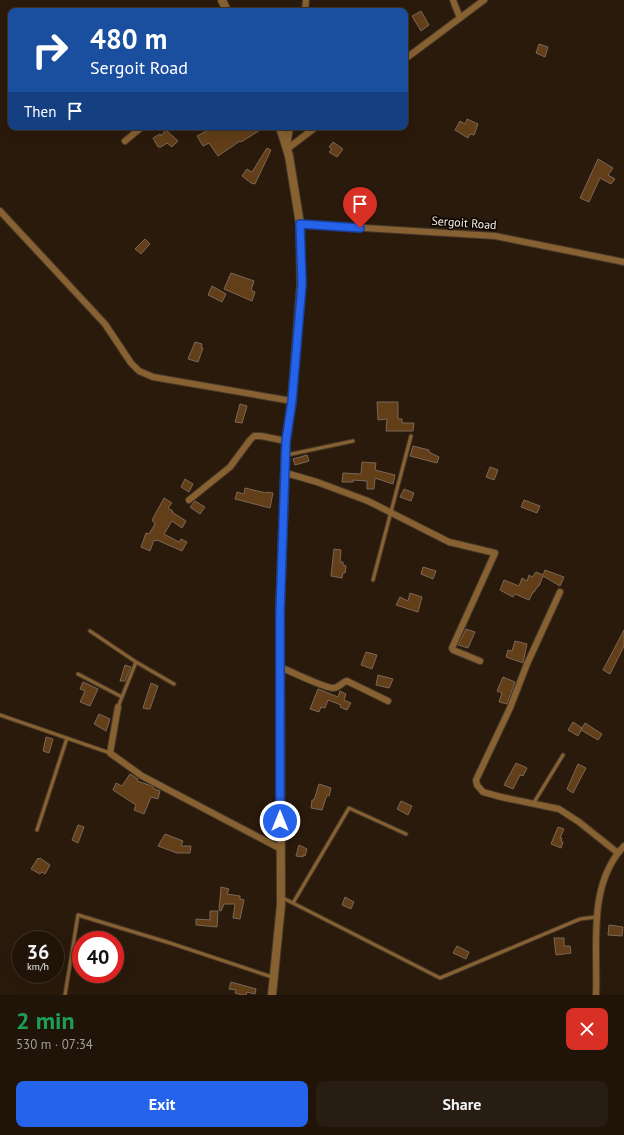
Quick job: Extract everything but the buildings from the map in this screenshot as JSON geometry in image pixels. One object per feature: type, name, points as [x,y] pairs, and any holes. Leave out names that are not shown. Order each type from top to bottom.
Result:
[{"type":"street","points":[[453,0],[460,18]]},
{"type":"street","points":[[408,57],[484,0]]},
{"type":"street","points":[[125,141],[138,130]]},
{"type":"street","points":[[272,995],[281,897],[280,612],[287,455],[286,441],[292,401],[302,284],[300,224],[289,156],[281,130]]},
{"type":"street","points":[[287,149],[290,130]]},
{"type":"street","points":[[287,149],[312,130]]},
{"type":"street","points":[[0,212],[105,324],[131,363],[140,371],[153,377],[292,401]]},
{"type":"street","name":"Sergoit Road","points":[[300,224],[495,236],[624,262]]},
{"type":"street","points":[[189,500],[230,467],[254,436],[286,441]]},
{"type":"street","points":[[286,474],[317,482],[368,501],[449,542],[495,553],[452,648],[452,650],[480,661]]},
{"type":"street","points":[[560,592],[527,664],[510,708],[476,780],[478,787],[483,792],[559,809],[579,822],[618,853]]},
{"type":"street","points":[[280,667],[328,686],[337,687],[347,681],[388,701]]},
{"type":"street","points":[[118,707],[110,753],[142,776],[280,849]]},
{"type":"street","points":[[596,995],[596,918],[606,874],[618,853],[624,846]]},
{"type":"lane","points":[[373,580],[410,436]]},
{"type":"lane","points":[[287,455],[353,441]]},
{"type":"lane","points":[[90,631],[136,662],[174,684]]},
{"type":"lane","points":[[118,707],[136,662]]},
{"type":"lane","points":[[78,674],[122,697]]},
{"type":"lane","points":[[0,715],[110,753]]},
{"type":"lane","points":[[37,830],[67,738]]},
{"type":"lane","points":[[533,804],[562,755]]},
{"type":"lane","points":[[293,903],[349,808],[406,834]]},
{"type":"lane","points":[[281,897],[440,978],[580,919],[596,918]]},
{"type":"lane","points":[[65,995],[78,915],[170,943],[274,978]]},
{"type":"route","points":[[280,821],[280,612],[287,455],[286,441],[292,401],[302,284],[300,224],[360,228]]}]
